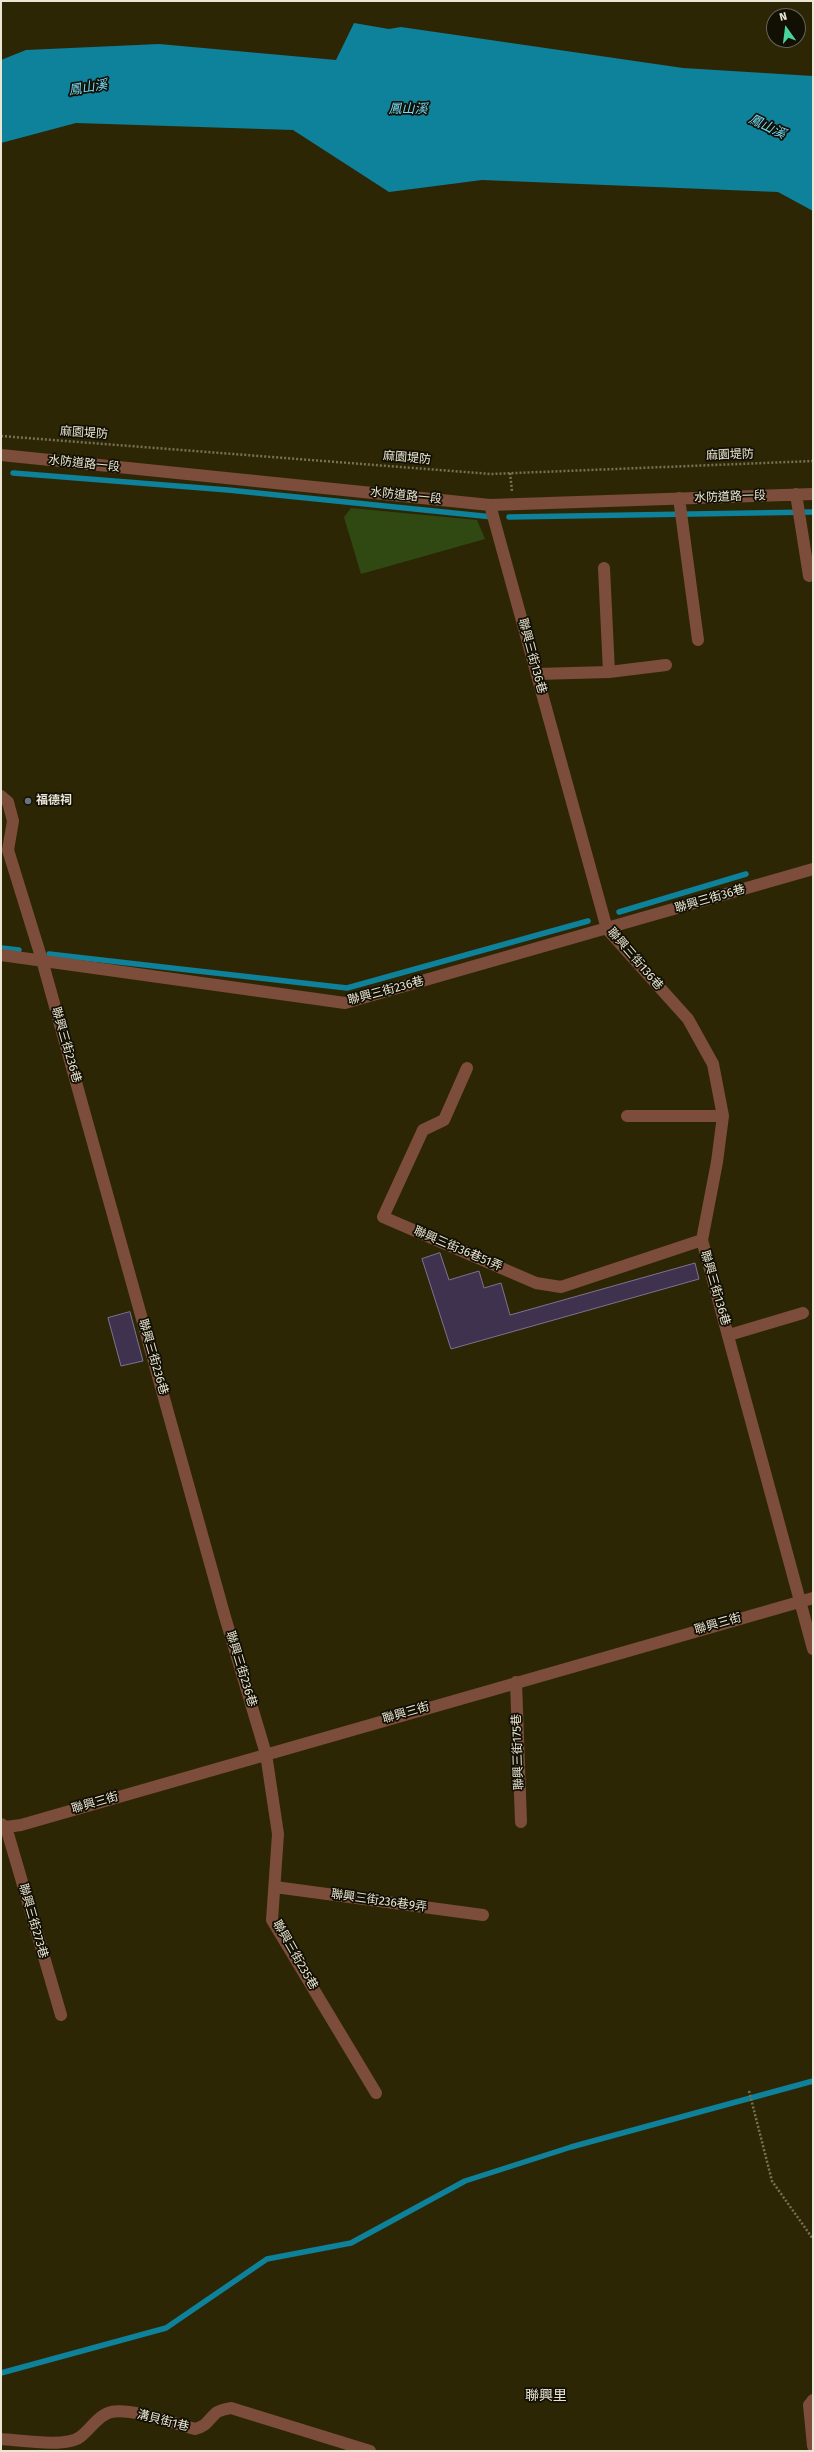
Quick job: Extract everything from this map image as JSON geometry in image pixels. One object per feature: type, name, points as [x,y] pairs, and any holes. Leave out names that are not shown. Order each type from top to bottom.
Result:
[{"type":"street","name":"水防道路一段","points":[[1,455],[490,504],[797,499],[813,494]]},
{"type":"street","points":[[797,499],[809,576]]},
{"type":"street","points":[[680,501],[698,640]]},
{"type":"street","name":"聯興三街136巷","points":[[490,504],[607,929],[688,1019],[713,1064],[723,1116],[717,1162],[702,1240],[729,1335],[799,1602],[813,1649]]},
{"type":"street","points":[[604,568],[609,672]]},
{"type":"street","points":[[537,674],[609,672],[666,665]]},
{"type":"street","name":"聯興三街236巷","points":[[1,796],[8,802],[13,821],[8,850],[42,960],[223,1609],[266,1754]]},
{"type":"street","name":"聯興三街36巷","points":[[607,929],[813,869]]},
{"type":"street","name":"聯興三街236巷","points":[[42,960],[345,1003],[607,929]]},
{"type":"street","points":[[1,955],[42,960]]},
{"type":"street","name":"聯興三街36巷51弄","points":[[467,1068],[444,1120],[423,1130],[383,1217],[536,1283],[561,1286],[702,1240]]},
{"type":"street","points":[[627,1116],[723,1116]]},
{"type":"street","name":"聯興三街136巷","points":[[729,1335],[803,1313]]},
{"type":"street","name":"聯興三街","points":[[3,1826],[21,1825],[813,1598]]},
{"type":"street","name":"聯興三街175巷","points":[[516,1682],[521,1822]]},
{"type":"street","name":"聯興三街235巷","points":[[266,1754],[278,1834],[272,1920],[376,2093]]},
{"type":"street","name":"聯興三街273巷","points":[[3,1826],[61,2016]]},
{"type":"street","name":"聯興三街236巷9弄","points":[[275,1887],[483,1915]]},
{"type":"street","points":[[813,2400],[809,2405],[813,2446]]},
{"type":"street","name":"溝貝街1巷","points":[[1,2439],[47,2442],[68,2441],[79,2438],[95,2422],[109,2413],[124,2411],[195,2428],[203,2427],[216,2412],[232,2408],[370,2451]]},
{"type":"path","name":"麻園堤防","points":[[1,436],[491,474],[813,461]]},
{"type":"path","points":[[749,2091],[772,2181],[813,2239]]},
{"type":"green space","points":[[351,508],[477,520],[485,539],[361,574],[344,517]]},
{"type":"water","name":"鳳山溪","points":[[354,23],[389,29],[401,27],[683,68],[813,76],[813,211],[778,192],[482,180],[389,192],[293,130],[76,123],[1,143],[1,60],[26,50],[159,44],[336,60]]},
{"type":"building","points":[[440,1253],[449,1280],[479,1271],[484,1288],[501,1283],[510,1315],[695,1263],[699,1279],[451,1349],[422,1259]]},
{"type":"building","points":[[130,1312],[143,1361],[121,1366],[108,1318]]},
{"type":"waterway","points":[[13,473],[228,490],[493,517]]},
{"type":"waterway","points":[[509,517],[813,512]]},
{"type":"waterway","points":[[619,912],[746,874]]},
{"type":"waterway","points":[[49,954],[347,988],[588,921]]},
{"type":"waterway","points":[[1,948],[19,950]]},
{"type":"waterway","points":[[1,2373],[166,2328],[267,2259],[351,2243],[465,2181],[571,2147],[813,2081]]},
{"type":"place","name":"福德祠","points":[[28,801]]},
{"type":"district","name":"聯興里","points":[[546,2396]]}]
